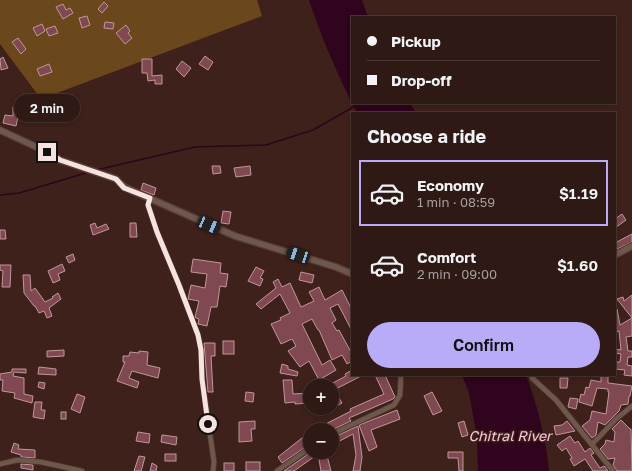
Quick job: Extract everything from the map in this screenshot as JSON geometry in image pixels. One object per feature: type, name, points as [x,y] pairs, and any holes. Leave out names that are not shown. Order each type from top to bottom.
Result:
[{"type":"street","points":[[0,130],[47,152],[60,160],[116,179],[124,188],[235,236],[336,267],[351,274]]},
{"type":"street","points":[[150,198],[148,205],[157,232],[198,335],[201,350],[202,379],[214,462],[213,471]]},
{"type":"street","points":[[616,254],[632,246]]},
{"type":"street","points":[[339,431],[394,405],[400,395],[400,376]]},
{"type":"street","points":[[532,376],[532,378],[556,400],[613,471]]},
{"type":"street","points":[[592,444],[616,419],[632,406]]},
{"type":"street","points":[[277,471],[303,453]]},
{"type":"street","points":[[0,464],[17,460],[41,462],[82,471]]},
{"type":"shaded area","points":[[0,0],[257,0],[262,16],[41,99],[0,44]]},
{"type":"water","points":[[309,0],[362,0],[368,16],[351,16],[351,101],[319,29]]},
{"type":"water","points":[[352,104],[411,104],[415,112],[356,112]]},
{"type":"water","name":"Chitral River","points":[[462,376],[526,376],[534,398],[546,447],[549,471],[478,471],[477,437],[469,393]]},
{"type":"building","points":[[104,2],[108,6],[102,13],[98,9]]},
{"type":"building","points":[[63,4],[66,10],[70,8],[73,13],[63,19],[56,7]]},
{"type":"building","points":[[87,16],[90,25],[82,28],[79,18]]},
{"type":"building","points":[[105,22],[114,23],[113,29],[104,28]]},
{"type":"building","points":[[42,24],[45,31],[37,36],[33,28]]},
{"type":"building","points":[[126,25],[130,31],[128,33],[132,38],[125,44],[116,33]]},
{"type":"building","points":[[55,26],[58,33],[49,36],[46,29]]},
{"type":"building","points":[[18,38],[26,49],[21,54],[12,42]]},
{"type":"building","points":[[205,56],[213,62],[208,70],[199,64]]},
{"type":"building","points":[[3,57],[8,68],[1,70],[0,59]]},
{"type":"building","points":[[142,59],[152,59],[152,76],[162,75],[162,84],[155,84],[155,80],[148,81],[147,73],[142,73]]},
{"type":"building","points":[[182,61],[191,68],[184,77],[176,69]]},
{"type":"building","points":[[49,64],[52,72],[40,76],[37,69]]},
{"type":"building","points":[[13,107],[25,108],[25,117],[18,117],[16,126],[3,123],[5,115],[13,116]]},
{"type":"building","points":[[212,166],[220,166],[221,173],[213,174]]},
{"type":"building","points":[[250,166],[251,175],[236,177],[234,168]]},
{"type":"building","points":[[143,183],[156,188],[154,195],[141,190]]},
{"type":"building","points":[[223,211],[231,212],[229,224],[221,223]]},
{"type":"building","points":[[622,214],[626,220],[616,227],[616,218]]},
{"type":"building","points":[[95,223],[97,228],[106,224],[109,229],[93,235],[90,225]]},
{"type":"building","points":[[130,223],[136,223],[137,237],[130,237]]},
{"type":"building","points":[[0,230],[5,230],[6,239],[0,239]]},
{"type":"building","points":[[632,234],[632,242],[616,250],[616,242]]},
{"type":"building","points":[[73,254],[75,260],[69,263],[66,257]]},
{"type":"building","points":[[193,259],[221,263],[220,273],[228,274],[226,287],[220,286],[217,307],[211,307],[207,326],[198,324],[199,319],[195,317],[199,301],[188,299],[191,285],[205,288],[207,274],[191,272]]},
{"type":"building","points":[[62,264],[65,271],[58,274],[60,280],[53,283],[48,271]]},
{"type":"building","points":[[0,265],[11,265],[10,287],[2,287],[3,271],[0,270]]},
{"type":"building","points":[[256,267],[264,271],[260,278],[263,279],[260,286],[248,281]]},
{"type":"building","points":[[301,272],[314,275],[312,283],[299,280]]},
{"type":"building","points":[[23,275],[30,275],[31,291],[35,288],[45,302],[53,298],[52,297],[58,293],[61,299],[49,308],[52,316],[47,318],[44,311],[39,313],[24,293]]},
{"type":"building","points":[[278,279],[282,287],[290,283],[301,307],[314,301],[309,292],[319,287],[325,300],[342,290],[351,308],[351,329],[338,304],[330,308],[336,320],[332,323],[337,331],[339,330],[351,352],[351,362],[347,364],[342,355],[332,360],[319,330],[312,319],[302,324],[322,365],[330,360],[336,370],[318,379],[309,361],[300,367],[288,351],[296,346],[292,339],[281,344],[271,324],[281,320],[280,318],[290,313],[280,294],[261,309],[256,304],[276,288],[273,282]]},
{"type":"building","points":[[632,295],[632,318],[617,299],[623,297],[624,301]]},
{"type":"building","points":[[616,309],[620,325],[632,318],[632,336],[626,337],[628,351],[632,351],[632,357],[628,357],[627,365],[632,366],[632,376],[624,375],[625,370],[616,369],[616,362],[620,362],[621,354],[616,353],[616,349],[621,350],[619,331],[616,332]]},
{"type":"building","points":[[223,341],[234,341],[234,354],[223,354]]},
{"type":"building","points":[[204,343],[215,343],[215,356],[211,356],[213,392],[208,392]]},
{"type":"building","points":[[64,350],[64,356],[47,357],[47,351]]},
{"type":"building","points":[[139,351],[148,352],[147,365],[160,368],[158,378],[132,371],[129,378],[139,382],[137,388],[117,381],[125,362],[123,362],[123,356],[129,356],[130,352],[139,353]]},
{"type":"building","points":[[282,364],[288,366],[288,369],[298,372],[297,376],[280,373]]},
{"type":"building","points":[[39,367],[56,369],[56,375],[38,374]]},
{"type":"building","points":[[12,369],[26,369],[26,373],[14,372],[13,376],[24,378],[24,394],[33,396],[32,403],[14,398],[15,393],[2,391],[3,380],[0,380],[0,374],[12,372]]},
{"type":"building","points":[[351,371],[351,376],[361,376],[339,387],[339,380],[346,376],[345,374]]},
{"type":"building","points":[[375,376],[385,376],[395,397],[393,399],[349,418],[351,421],[339,427],[339,423],[328,423],[351,411],[350,409],[384,394]]},
{"type":"building","points":[[601,376],[608,376],[608,383],[632,386],[628,404],[621,405],[619,411],[605,425],[598,422],[596,435],[592,438],[582,426],[590,420],[592,411],[606,414],[609,392],[608,389],[597,388],[592,406],[579,402],[581,394],[584,395],[586,387],[589,388],[591,380],[601,382]]},
{"type":"building","points":[[560,378],[568,378],[567,388],[560,388]]},
{"type":"building","points":[[283,380],[292,380],[293,394],[303,393],[303,403],[295,404],[295,402],[285,403]]},
{"type":"building","points":[[39,382],[45,383],[44,389],[38,387]]},
{"type":"building","points":[[246,392],[254,393],[253,402],[245,401]]},
{"type":"building","points":[[432,392],[442,411],[433,415],[424,396]]},
{"type":"building","points":[[77,394],[85,397],[80,413],[71,409]]},
{"type":"building","points":[[339,398],[342,403],[339,405]]},
{"type":"building","points":[[570,398],[578,399],[576,409],[568,407]]},
{"type":"building","points":[[35,402],[42,402],[41,410],[45,410],[44,419],[33,417]]},
{"type":"building","points":[[397,410],[400,419],[371,430],[377,447],[369,451],[359,425]]},
{"type":"building","points":[[61,412],[66,412],[66,419],[61,419]]},
{"type":"building","points":[[621,420],[631,429],[632,471],[617,471],[613,465],[615,458],[608,459],[600,449],[605,444],[606,440],[614,442],[615,432],[612,429]]},
{"type":"building","points":[[255,421],[255,429],[251,429],[252,441],[239,442],[239,422]]},
{"type":"building","points":[[464,421],[468,435],[462,437],[458,423]]},
{"type":"building","points":[[567,421],[575,431],[556,435],[554,426],[562,425]]},
{"type":"building","points":[[358,426],[362,457],[360,471],[353,471],[356,455],[353,434],[339,441],[339,435]]},
{"type":"building","points":[[138,432],[150,434],[149,443],[136,441]]},
{"type":"building","points":[[162,435],[177,437],[176,445],[161,442]]},
{"type":"building","points":[[570,436],[575,443],[578,441],[585,452],[590,448],[594,453],[591,455],[600,468],[604,466],[608,471],[593,471],[585,459],[574,466],[570,459],[572,458],[566,448],[562,451],[557,445]]},
{"type":"building","points":[[303,437],[303,449],[282,463],[278,457]]},
{"type":"building","points":[[14,443],[19,445],[18,449],[35,450],[35,458],[21,457],[21,455],[11,452]]},
{"type":"building","points":[[448,452],[463,452],[463,471],[459,471],[458,458],[448,458]]},
{"type":"building","points":[[165,454],[176,454],[176,461],[165,461]]},
{"type":"building","points":[[139,456],[145,457],[141,471],[134,471]]},
{"type":"building","points":[[303,458],[303,459],[311,459],[294,471],[284,471]]},
{"type":"building","points":[[319,459],[328,459],[331,471],[321,471]]},
{"type":"building","points":[[246,462],[260,462],[260,471],[246,471]]},
{"type":"building","points":[[152,463],[157,466],[156,471],[150,471]]},
{"type":"building","points":[[224,463],[234,463],[234,471],[224,471]]},
{"type":"building","points":[[21,464],[33,465],[33,470],[21,468]]},
{"type":"waterway","points":[[96,170],[195,147],[266,145],[313,130],[355,106]]},
{"type":"waterway","points":[[0,195],[19,193],[89,172]]},
{"type":"route","points":[[47,152],[60,160],[116,179],[124,188],[150,198],[148,205],[157,232],[198,335],[201,350],[202,379],[208,424]]}]
